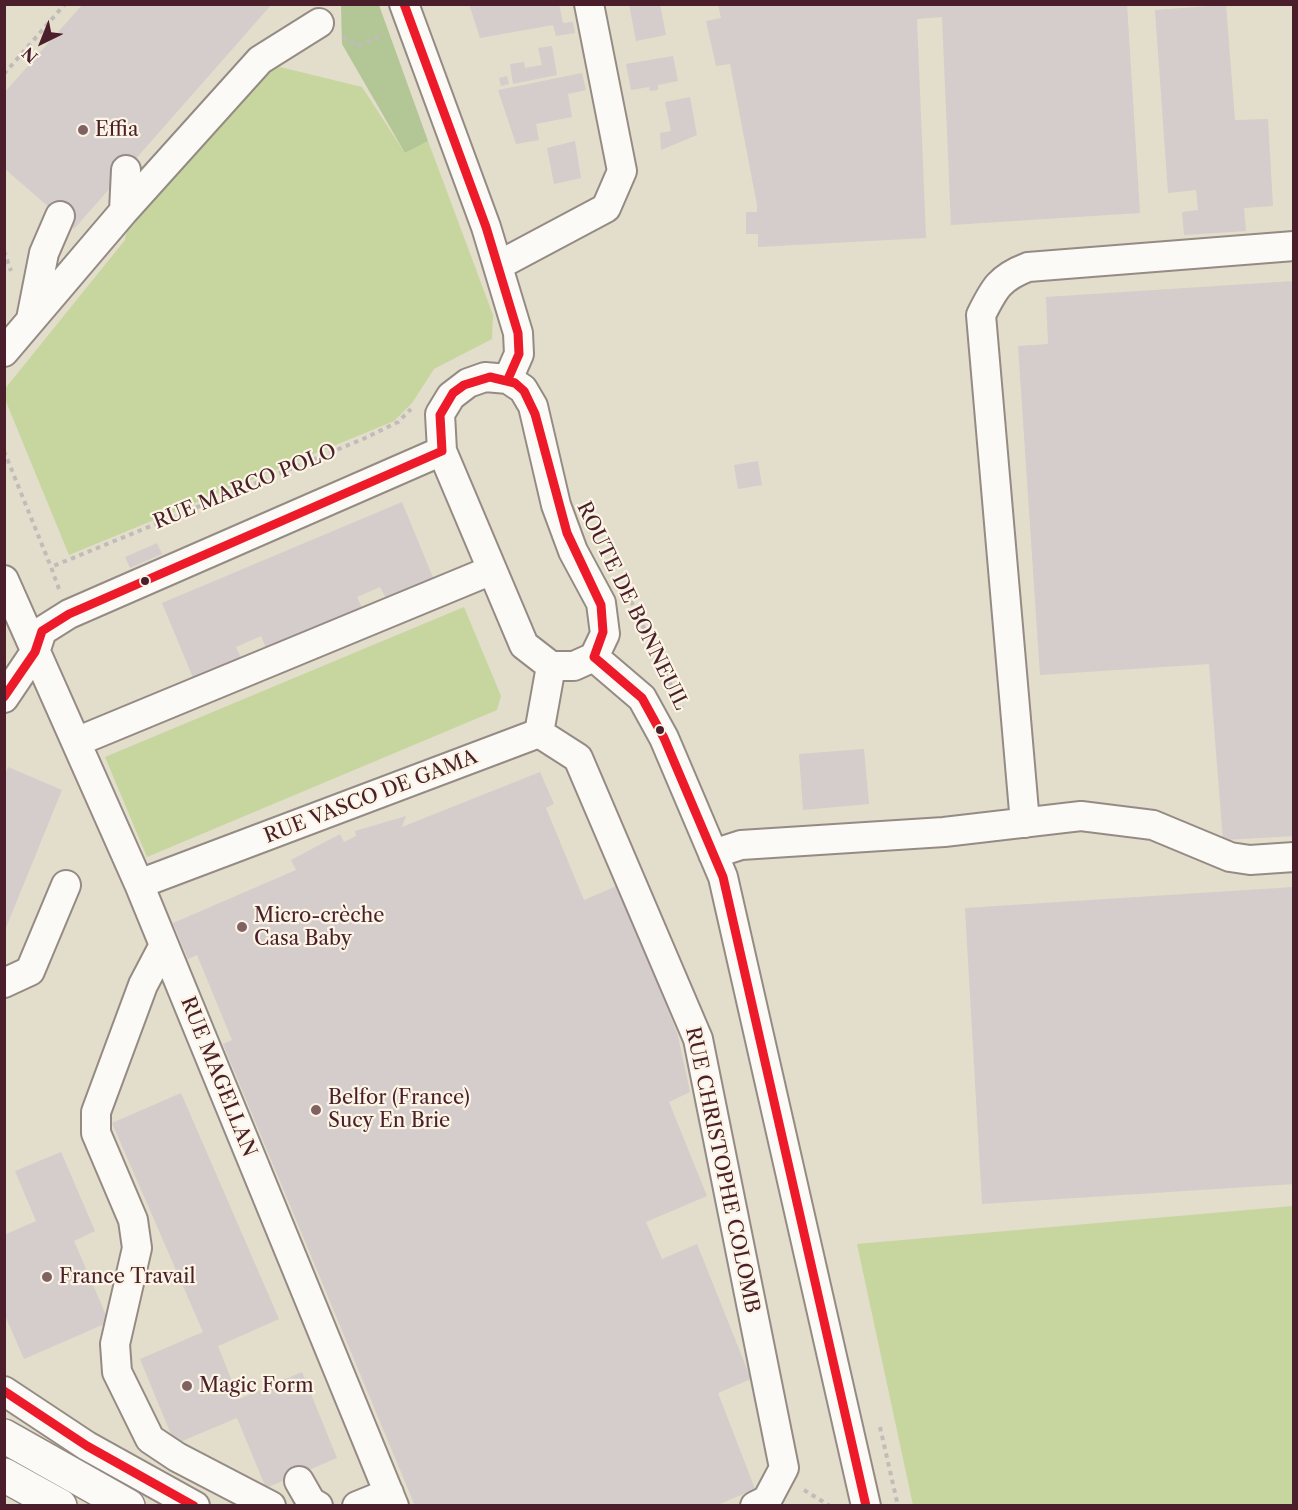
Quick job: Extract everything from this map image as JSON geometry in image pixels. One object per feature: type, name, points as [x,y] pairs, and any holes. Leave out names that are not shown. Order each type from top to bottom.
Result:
[{"type":"main road","points":[[4,1436],[128,1506]]},
{"type":"main road","points":[[4,1475],[60,1506]]},
{"type":"street","points":[[404,4],[499,265],[518,333],[519,354],[508,379]]},
{"type":"street","points":[[499,265],[606,208],[622,171],[588,4]]},
{"type":"street","points":[[4,352],[124,211],[260,60],[319,23]]},
{"type":"street","points":[[124,211],[126,170]]},
{"type":"street","points":[[31,321],[44,253],[60,216]]},
{"type":"street","points":[[1024,823],[981,315],[995,287],[1009,274],[1028,267],[1293,246]]},
{"type":"street","points":[[485,377],[508,379],[523,389],[533,406],[556,505],[573,551],[601,603],[605,634],[594,657],[574,666],[550,666],[524,645],[442,451],[440,414],[451,396],[468,382],[485,377]]},
{"type":"street","points":[[4,698],[35,652],[42,631],[69,614],[442,451]]},
{"type":"street","points":[[383,633],[496,579]]},
{"type":"street","points":[[79,750],[496,579]]},
{"type":"street","name":"RUE MAGELLAN","points":[[7,585],[140,884],[392,1499]]},
{"type":"street","name":"ROUTE DE BONNEUIL","points":[[594,657],[642,698],[664,738],[723,877],[866,1506]]},
{"type":"street","points":[[539,733],[550,666]]},
{"type":"street","points":[[79,750],[201,705]]},
{"type":"street","name":"RUE VASCO DE GAMA","points":[[140,884],[539,733]]},
{"type":"street","name":"RUE CHRISTOPHE COLOMB","points":[[539,733],[579,758],[699,1038],[784,1468],[761,1503]]},
{"type":"street","points":[[713,854],[741,844],[944,832],[1081,816],[1153,825],[1230,856],[1250,860],[1293,857]]},
{"type":"street","points":[[4,983],[30,971],[66,885]]},
{"type":"street","points":[[164,945],[143,986],[96,1112],[96,1133],[133,1220],[137,1248],[115,1344],[117,1372],[150,1438],[177,1457],[271,1506]]},
{"type":"street","points":[[4,1391],[87,1446],[195,1506]]},
{"type":"street","points":[[299,1481],[311,1502],[318,1506]]},
{"type":"street","points":[[357,1506],[392,1499]]},
{"type":"path","points":[[4,74],[65,4]]},
{"type":"path","points":[[362,44],[392,32]]},
{"type":"path","name":"RUE MARCO POLO","points":[[51,567],[363,439],[398,422],[413,407]]},
{"type":"path","points":[[4,451],[69,614]]},
{"type":"path","name":"ROUTE DE BONNEUIL","points":[[626,593],[687,719]]},
{"type":"green space","points":[[341,5],[379,5],[428,141],[405,153],[342,44]]},
{"type":"green space","points":[[280,67],[362,87],[405,153],[428,141],[493,315],[492,339],[434,369],[412,403],[394,421],[69,555],[5,399],[4,390],[125,240],[128,219],[265,71]]},
{"type":"green space","points":[[464,607],[501,696],[497,710],[147,857],[105,757]]},
{"type":"green space","points":[[1293,1206],[1293,1505],[913,1505],[857,1244]]},
{"type":"building","name":"Effia","points":[[83,4],[272,4],[74,229],[4,168],[4,93]]},
{"type":"building","points":[[469,4],[559,4],[563,23],[573,22],[575,33],[556,36],[553,25],[480,38]]},
{"type":"building","points":[[629,4],[660,4],[666,35],[636,41]]},
{"type":"building","points":[[718,4],[1127,4],[1140,213],[951,225],[942,17],[917,19],[926,238],[758,247],[758,234],[746,234],[746,212],[757,212],[757,205],[730,64],[716,66],[706,21],[721,18]]},
{"type":"building","points":[[1226,5],[1235,120],[1268,119],[1273,206],[1244,208],[1246,231],[1184,235],[1182,212],[1198,210],[1196,190],[1168,193],[1155,10]]},
{"type":"building","points":[[552,46],[557,75],[513,84],[510,64],[524,62],[525,68],[542,65],[538,48]]},
{"type":"building","points":[[673,56],[678,81],[658,85],[658,90],[650,91],[649,87],[631,90],[626,64]]},
{"type":"building","points":[[582,73],[586,90],[568,94],[572,117],[536,124],[539,140],[516,144],[498,90]]},
{"type":"building","points":[[507,76],[509,84],[501,86],[499,78]]},
{"type":"building","points":[[690,97],[697,135],[661,150],[660,133],[671,131],[665,102]]},
{"type":"building","points":[[575,141],[581,178],[554,184],[547,148]]},
{"type":"building","points":[[1294,281],[1294,836],[1223,840],[1209,664],[1040,675],[1018,346],[1048,344],[1046,297]]},
{"type":"building","points":[[758,461],[762,485],[738,489],[734,465]]},
{"type":"building","points":[[402,502],[434,580],[387,600],[380,587],[357,597],[363,610],[267,650],[261,636],[236,647],[242,660],[194,680],[162,603]]},
{"type":"building","points":[[157,543],[162,554],[130,568],[125,557]]},
{"type":"building","points":[[864,749],[869,804],[803,810],[799,754]]},
{"type":"building","points":[[8,767],[62,790],[5,930],[4,777]]},
{"type":"building","points":[[540,772],[554,804],[546,808],[584,900],[619,885],[678,1036],[690,1092],[669,1102],[707,1196],[646,1222],[662,1259],[697,1244],[751,1379],[718,1393],[755,1489],[715,1506],[415,1506],[223,1044],[232,1040],[197,955],[188,959],[173,923],[296,870],[291,860],[340,834],[344,842],[356,836],[355,831],[406,816],[402,827]]},
{"type":"building","points":[[1294,887],[1294,1184],[982,1204],[965,908]]},
{"type":"building","points":[[181,1093],[279,1319],[218,1346],[239,1399],[302,1372],[337,1458],[266,1488],[237,1418],[175,1444],[140,1359],[203,1332],[112,1123]]},
{"type":"building","name":"France Travail","points":[[61,1152],[95,1231],[74,1241],[109,1322],[24,1359],[4,1313],[4,1235],[36,1221],[15,1171]]},
{"type":"transit line","points":[[404,4],[486,227],[518,333],[519,354],[508,379]]},
{"type":"transit line","points":[[442,451],[440,415],[453,393],[464,385],[490,377],[515,383],[524,391],[535,414],[567,533],[601,605],[603,632],[594,657]]},
{"type":"transit line","points":[[4,697],[35,652],[42,631],[69,614],[442,451]]},
{"type":"transit line","points":[[594,657],[642,698],[664,738],[723,877],[866,1506]]},
{"type":"transit line","points":[[4,1391],[87,1446],[194,1506]]},
{"type":"place","name":"Effia","points":[[83,130]]},
{"type":"place","name":"Micro-crèche Casa Baby","points":[[242,927]]},
{"type":"place","name":"Belfor (France) Sucy En Brie","points":[[316,1110]]},
{"type":"place","name":"France Travail","points":[[47,1277]]},
{"type":"place","name":"Magic Form","points":[[187,1386]]}]
